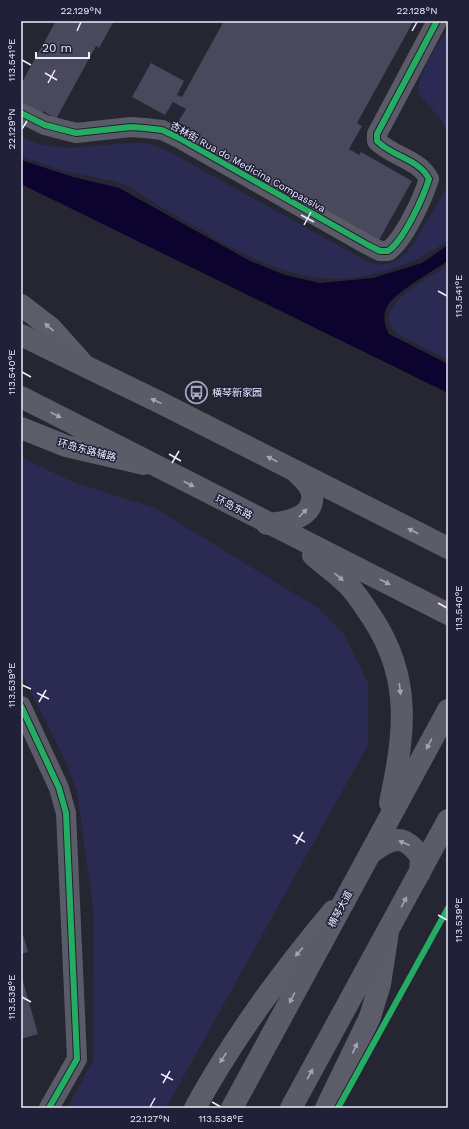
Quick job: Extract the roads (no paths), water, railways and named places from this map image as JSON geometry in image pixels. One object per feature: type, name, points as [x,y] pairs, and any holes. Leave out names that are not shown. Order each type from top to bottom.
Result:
[{"type":"main road","points":[[21,305],[51,328],[85,366]]},
{"type":"main road","points":[[21,335],[448,548]]},
{"type":"main road","name":"环岛东路","points":[[21,397],[267,524],[288,533],[448,614]]},
{"type":"main road","name":"环岛东路辅路","points":[[21,428],[66,446],[154,466]]},
{"type":"main road","points":[[267,524],[284,523],[297,518],[305,512],[311,504],[312,494],[308,485],[296,472]]},
{"type":"main road","points":[[288,533],[348,585],[384,637],[395,662],[400,684],[403,717],[400,756],[386,825]]},
{"type":"main road","name":"横琴大道","points":[[232,1108],[448,710]]},
{"type":"main road","points":[[291,1108],[448,820]]},
{"type":"main road","points":[[420,872],[448,838]]},
{"type":"main road","points":[[371,853],[385,843],[394,839],[406,842],[414,848],[421,857],[420,872]]},
{"type":"main road","points":[[195,1108],[218,1066],[243,1028],[291,962],[350,890]]},
{"type":"main road","points":[[326,1108],[370,1017],[380,984],[388,932]]},
{"type":"street","name":"杏林街 Rua do Medicina Compassiva","points":[[21,113],[50,127],[76,134],[131,127],[162,130],[179,138],[368,245],[380,251],[388,251],[394,247],[424,196],[430,179],[422,168],[382,147],[377,141],[377,134],[437,21]]},
{"type":"street","points":[[21,706],[59,788],[66,813],[76,1059],[49,1108]]},
{"type":"place","name":"横琴新家园","points":[[197,392]]}]
